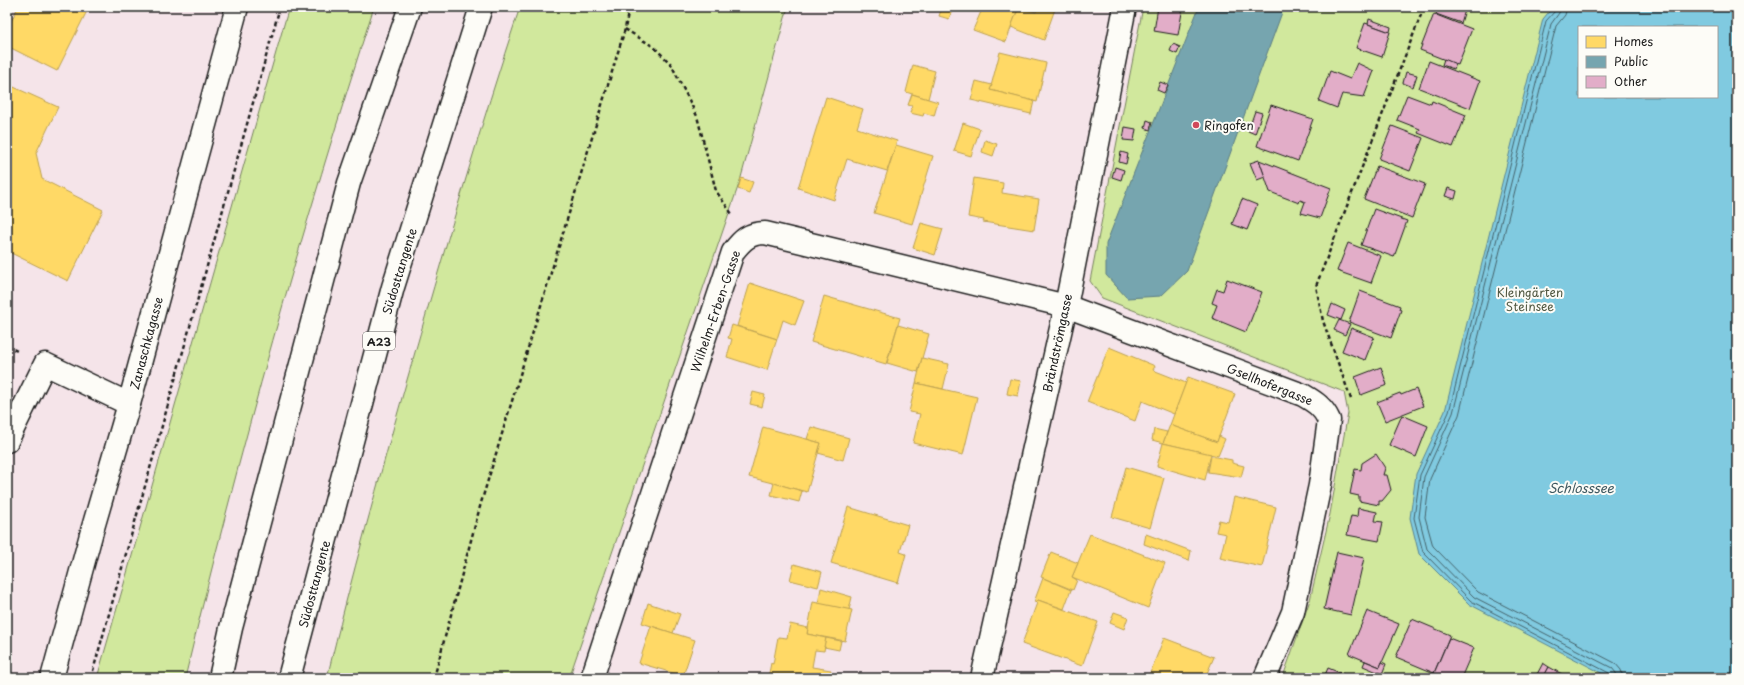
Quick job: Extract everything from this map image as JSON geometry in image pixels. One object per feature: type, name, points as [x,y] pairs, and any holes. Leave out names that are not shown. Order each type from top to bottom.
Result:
[{"type":"main road","name":"Zanaschkagasse","points":[[52,678],[92,530],[129,404],[237,7]]},
{"type":"main road","points":[[220,678],[233,621],[349,183],[410,7]]},
{"type":"main road","name":"Südosttangente","points":[[289,678],[393,287],[481,7]]},
{"type":"main road","name":"Brändströmgasse","points":[[982,678],[1066,306],[1125,7]]},
{"type":"main road","name":"Wilhelm-Erben-Gasse","points":[[592,678],[734,252],[747,236],[756,233],[765,233],[1066,306]]},
{"type":"main road","name":"Gsellhofergasse","points":[[1066,306],[1303,395],[1316,402],[1325,410],[1329,420],[1320,485],[1293,612],[1265,678]]},
{"type":"main road","points":[[7,441],[44,364],[129,404]]},
{"type":"path","points":[[91,678],[280,7]]},
{"type":"path","points":[[434,678],[481,503],[625,29],[629,7]]},
{"type":"path","points":[[1352,402],[1351,395],[1323,320],[1316,286],[1424,7]]},
{"type":"path","points":[[625,29],[654,47],[670,64],[697,116],[716,191],[747,236]]},
{"type":"path","points":[[1299,675],[1301,668]]},
{"type":"green space","points":[[289,7],[374,7],[347,90],[273,341],[227,509],[185,678],[97,678]]},
{"type":"green space","points":[[520,7],[788,7],[740,181],[569,678],[327,678],[355,566],[407,380],[476,146]]},
{"type":"green space","name":"Kleingärten Steinsee","points":[[1143,7],[1737,7],[1737,678],[1294,678],[1284,674],[1310,600],[1330,514],[1348,413],[1344,392],[1102,298],[1090,281]]},
{"type":"water","name":"Schlosssee","points":[[1553,7],[1732,7],[1737,9],[1737,678],[1611,678],[1469,604],[1419,554],[1410,518],[1416,474],[1445,411],[1543,19]]},
{"type":"building: Homes","points":[[18,7],[89,7],[57,71],[7,46],[7,30]]},
{"type":"building: Homes","points":[[942,7],[953,7],[949,19],[939,16]]},
{"type":"building: Homes","points":[[983,7],[1018,8],[1006,42],[973,30]]},
{"type":"building: Homes","points":[[1019,7],[1036,12],[1038,7],[1050,7],[1055,9],[1044,40],[1011,27]]},
{"type":"building: Homes","points":[[1000,52],[1046,63],[1037,102],[990,90]]},
{"type":"building: Homes","points":[[913,65],[935,71],[928,99],[906,92]]},
{"type":"building: Homes","points":[[976,81],[992,85],[990,90],[1034,101],[1031,114],[971,100]]},
{"type":"building: Homes","points":[[7,84],[58,107],[36,153],[42,179],[103,210],[68,281],[11,253],[7,254],[7,190],[9,187],[7,183]]},
{"type":"building: Homes","points":[[912,94],[938,102],[934,116],[924,113],[923,116],[910,113],[912,106],[908,105]]},
{"type":"building: Homes","points":[[826,97],[863,109],[857,128],[897,141],[887,171],[847,159],[834,200],[798,188]]},
{"type":"building: Homes","points":[[963,123],[980,129],[971,156],[954,151]]},
{"type":"building: Homes","points":[[985,140],[997,144],[993,156],[982,152]]},
{"type":"building: Homes","points":[[896,145],[933,156],[912,224],[874,213]]},
{"type":"building: Homes","points":[[741,178],[753,182],[749,193],[738,189]]},
{"type":"building: Homes","points":[[974,178],[1003,183],[1002,193],[1039,199],[1034,230],[983,222],[984,220],[968,217]]},
{"type":"building: Homes","points":[[921,223],[943,229],[935,255],[913,248]]},
{"type":"building: Homes","points":[[750,283],[804,301],[795,325],[783,320],[777,339],[737,326]]},
{"type":"building: Homes","points":[[824,296],[900,318],[886,364],[811,342]]},
{"type":"building: Homes","points":[[732,325],[777,339],[767,370],[727,357],[732,339],[728,338]]},
{"type":"building: Homes","points":[[898,325],[929,334],[918,372],[887,363]]},
{"type":"building: Homes","points":[[1109,347],[1155,366],[1153,370],[1186,383],[1174,414],[1142,401],[1135,421],[1087,402]]},
{"type":"building: Homes","points":[[922,358],[949,364],[943,389],[916,383]]},
{"type":"building: Homes","points":[[1188,377],[1235,394],[1217,442],[1170,425]]},
{"type":"building: Homes","points":[[1010,379],[1021,381],[1018,396],[1007,394]]},
{"type":"building: Homes","points":[[916,383],[977,397],[963,455],[913,443],[920,414],[909,412]]},
{"type":"building: Homes","points":[[753,392],[765,395],[762,407],[750,404]]},
{"type":"building: Homes","points":[[1170,425],[1217,442],[1219,436],[1225,439],[1218,456],[1163,443]]},
{"type":"building: Homes","points":[[763,427],[821,443],[807,492],[749,477]]},
{"type":"building: Homes","points":[[811,427],[849,438],[843,460],[818,453],[821,443],[807,439]]},
{"type":"building: Homes","points":[[1154,429],[1167,432],[1163,443],[1152,440]]},
{"type":"building: Homes","points":[[1163,443],[1211,454],[1205,480],[1157,466]]},
{"type":"building: Homes","points":[[1211,456],[1232,460],[1232,463],[1244,466],[1241,477],[1208,472]]},
{"type":"building: Homes","points":[[1126,467],[1164,478],[1150,528],[1112,517]]},
{"type":"building: Homes","points":[[774,483],[802,491],[799,502],[771,495]]},
{"type":"building: Homes","points":[[1234,497],[1276,507],[1262,567],[1220,558],[1226,534],[1216,532],[1219,520],[1228,522]]},
{"type":"building: Homes","points":[[848,507],[908,525],[900,552],[906,554],[898,583],[831,563]]},
{"type":"building: Homes","points":[[1090,534],[1165,563],[1148,608],[1072,577]]},
{"type":"building: Homes","points":[[1146,534],[1191,551],[1189,561],[1144,544]]},
{"type":"building: Homes","points":[[1051,552],[1078,563],[1072,577],[1077,580],[1073,590],[1041,577]]},
{"type":"building: Homes","points":[[794,564],[822,572],[818,587],[790,580]]},
{"type":"building: Homes","points":[[1043,578],[1071,590],[1064,609],[1038,600],[1037,603],[1034,602]]},
{"type":"building: Homes","points":[[821,588],[852,597],[849,610],[818,604]]},
{"type":"building: Homes","points":[[1038,600],[1098,622],[1082,666],[1022,644]]},
{"type":"building: Homes","points":[[813,602],[852,610],[845,641],[807,634]]},
{"type":"building: Homes","points":[[648,603],[680,614],[673,633],[642,623]]},
{"type":"building: Homes","points":[[1114,612],[1128,617],[1124,629],[1110,623]]},
{"type":"building: Homes","points":[[790,624],[808,628],[807,634],[826,638],[824,651],[815,650],[812,667],[831,670],[829,678],[768,678],[771,663],[773,664],[778,637],[787,638]]},
{"type":"building: Homes","points":[[651,626],[695,640],[683,676],[639,663]]},
{"type":"building: Homes","points":[[826,638],[841,641],[839,650],[824,647]]},
{"type":"building: Homes","points":[[1164,638],[1214,657],[1205,678],[1148,678]]},
{"type":"building: Public","name":"Ringofen","points":[[1199,7],[1284,7],[1187,271],[1161,296],[1127,298],[1106,275],[1106,244]]},
{"type":"building: Other","points":[[1158,7],[1183,7],[1178,35],[1154,31]]},
{"type":"building: Other","points":[[1438,7],[1466,7],[1461,23],[1436,14]]},
{"type":"building: Other","points":[[1434,14],[1472,29],[1458,65],[1420,50]]},
{"type":"building: Other","points":[[1369,19],[1391,27],[1390,32],[1368,24]]},
{"type":"building: Other","points":[[1365,23],[1390,32],[1382,57],[1356,48]]},
{"type":"building: Other","points":[[1173,44],[1180,47],[1177,54],[1170,51]]},
{"type":"building: Other","points":[[1444,59],[1456,64],[1454,69],[1442,65]]},
{"type":"building: Other","points":[[1429,61],[1480,81],[1470,108],[1419,88]]},
{"type":"building: Other","points":[[1357,63],[1374,71],[1364,97],[1342,94],[1337,108],[1319,101],[1330,71],[1350,79]]},
{"type":"building: Other","points":[[1406,72],[1417,75],[1413,87],[1403,83]]},
{"type":"building: Other","points":[[1160,82],[1168,85],[1164,93],[1157,90]]},
{"type":"building: Other","points":[[1407,95],[1431,104],[1432,101],[1466,115],[1453,147],[1418,133],[1420,129],[1397,120]]},
{"type":"building: Other","points":[[1271,105],[1313,119],[1298,161],[1257,146]]},
{"type":"building: Other","points":[[1255,111],[1262,113],[1255,134],[1248,131]]},
{"type":"building: Other","points":[[1147,120],[1152,122],[1150,130],[1145,128]]},
{"type":"building: Other","points":[[1392,126],[1423,138],[1410,171],[1379,159]]},
{"type":"building: Other","points":[[1125,127],[1136,129],[1134,141],[1123,140]]},
{"type":"building: Other","points":[[1121,152],[1128,154],[1126,164],[1119,162]]},
{"type":"building: Other","points":[[1259,160],[1331,188],[1320,218],[1301,213],[1305,202],[1300,200],[1299,203],[1270,192]]},
{"type":"building: Other","points":[[1259,160],[1265,177],[1257,180],[1250,163]]},
{"type":"building: Other","points":[[1377,166],[1425,184],[1412,218],[1364,199]]},
{"type":"building: Other","points":[[1115,167],[1124,170],[1121,180],[1112,177]]},
{"type":"building: Other","points":[[1448,188],[1457,191],[1455,199],[1445,196]]},
{"type":"building: Other","points":[[1242,199],[1257,205],[1247,230],[1232,224]]},
{"type":"building: Other","points":[[1374,209],[1407,221],[1394,257],[1361,245]]},
{"type":"building: Other","points":[[1348,243],[1381,256],[1371,283],[1337,271]]},
{"type":"building: Other","points":[[1227,279],[1262,292],[1246,332],[1212,318],[1217,305],[1212,303],[1217,289],[1223,291]]},
{"type":"building: Other","points":[[1360,291],[1400,306],[1399,309],[1401,310],[1391,338],[1349,322]]},
{"type":"building: Other","points":[[1332,304],[1345,310],[1341,320],[1328,315]]},
{"type":"building: Other","points":[[1339,320],[1350,324],[1345,335],[1334,330]]},
{"type":"building: Other","points":[[1351,328],[1374,337],[1365,360],[1342,351]]},
{"type":"building: Other","points":[[1381,367],[1387,385],[1361,395],[1355,377]]},
{"type":"building: Other","points":[[1416,389],[1423,406],[1385,421],[1377,402],[1400,393],[1401,395]]},
{"type":"building: Other","points":[[1402,415],[1428,426],[1416,457],[1389,445]]},
{"type":"building: Other","points":[[1376,454],[1385,468],[1383,475],[1387,475],[1391,490],[1382,501],[1379,501],[1379,505],[1359,501],[1359,496],[1350,494],[1355,469],[1361,470],[1362,463]]},
{"type":"building: Other","points":[[1358,508],[1377,512],[1375,521],[1383,522],[1379,541],[1347,535],[1351,516],[1357,517]]},
{"type":"building: Other","points":[[1337,552],[1364,558],[1351,615],[1324,609]]},
{"type":"building: Other","points":[[1367,611],[1399,624],[1380,667],[1349,654]]},
{"type":"building: Other","points":[[1412,619],[1450,635],[1434,673],[1396,657]]},
{"type":"building: Other","points":[[1449,638],[1474,648],[1461,678],[1432,678]]},
{"type":"building: Other","points":[[1365,661],[1380,667],[1382,662],[1386,664],[1382,674],[1363,666]]},
{"type":"building: Other","points":[[1543,663],[1549,667],[1543,678],[1535,678]]},
{"type":"building: Other","points":[[1549,667],[1569,678],[1543,678]]},
{"type":"building: Other","points":[[1328,668],[1350,678],[1332,678],[1325,675]]},
{"type":"place","name":"Ringofen","points":[[1196,125]]}]
